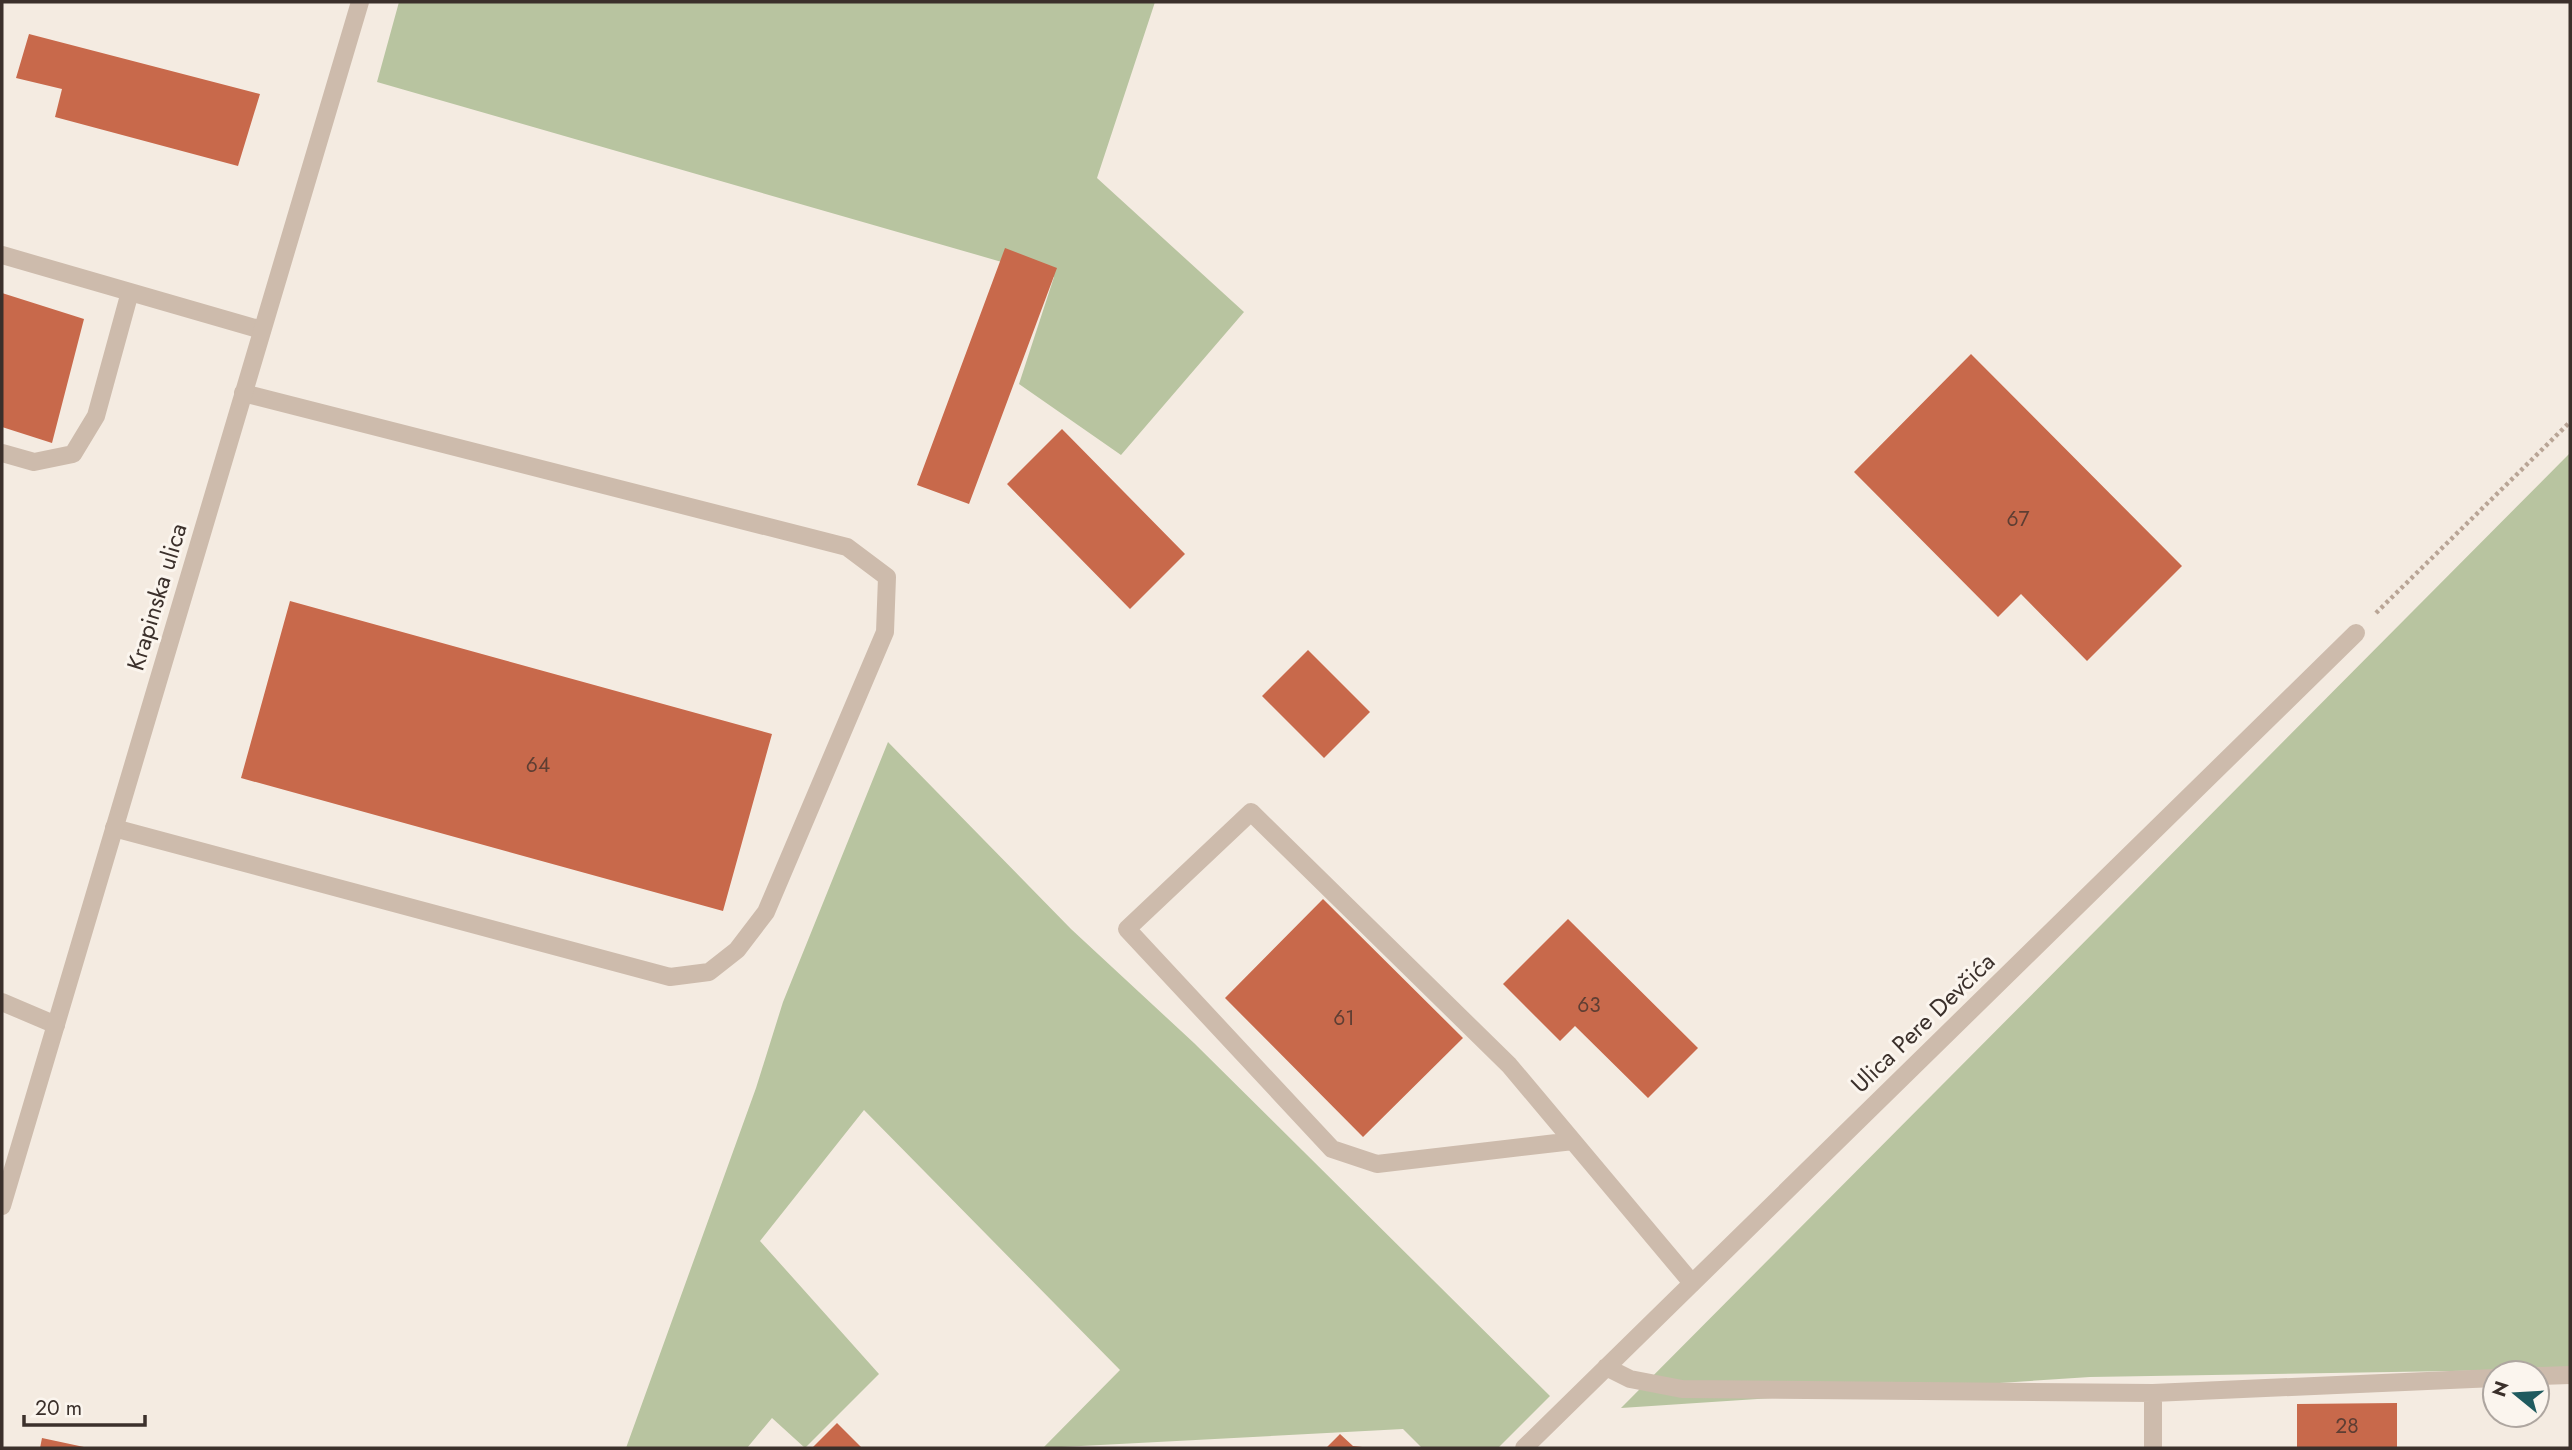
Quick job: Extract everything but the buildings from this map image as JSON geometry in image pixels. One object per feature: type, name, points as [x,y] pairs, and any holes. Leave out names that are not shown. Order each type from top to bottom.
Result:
[{"type":"street","name":"Krapinska ulica","points":[[2,1206],[360,2]]},
{"type":"street","points":[[2,255],[262,330]]},
{"type":"street","points":[[2,453],[34,462],[73,454],[96,416],[130,292]]},
{"type":"street","points":[[114,828],[670,977],[709,972],[737,950],[766,912],[884,632],[887,577],[847,547],[243,393]]},
{"type":"street","name":"Ulica Pere Devčića","points":[[1524,1448],[2356,633]]},
{"type":"street","points":[[1573,1141],[1377,1164],[1332,1149],[1128,929],[1251,812],[1509,1065],[1573,1141],[1692,1283]]},
{"type":"street","points":[[2,1002],[56,1025]]},
{"type":"street","points":[[1606,1367],[1630,1379],[1682,1389],[2153,1393],[2481,1379]]},
{"type":"street","points":[[2551,1376],[2570,1375]]},
{"type":"street","points":[[2153,1393],[2153,1448]]},
{"type":"path","points":[[2356,633],[2570,422]]},
{"type":"green space","points":[[399,2],[1155,2],[1097,178],[1244,312],[1121,455],[1019,384],[1054,277],[377,82]]},
{"type":"green space","points":[[2570,453],[2570,1369],[2551,1369],[2551,1359],[2481,1359],[2481,1370],[2090,1377],[1621,1408]]},
{"type":"green space","points":[[888,742],[1071,929],[1194,1043],[1550,1396],[1498,1448],[1422,1448],[1403,1429],[1043,1448],[1120,1370],[864,1110],[760,1241],[879,1374],[805,1448],[772,1418],[747,1448],[626,1448],[756,1088],[783,1002]]}]
